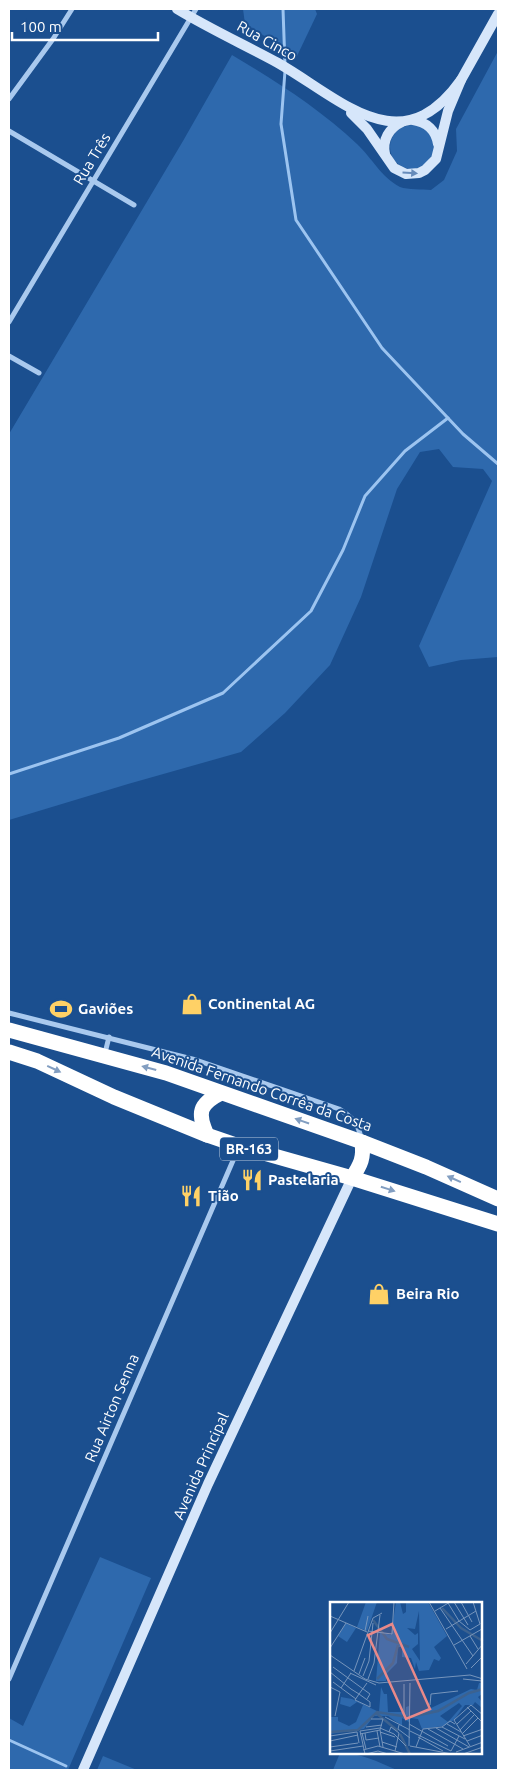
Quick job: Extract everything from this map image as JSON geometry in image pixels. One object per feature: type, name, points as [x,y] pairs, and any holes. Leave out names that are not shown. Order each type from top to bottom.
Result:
[{"type":"highway","name":"Avenida Fernando Corrêa da Costa","points":[[9,1030],[166,1073],[362,1142],[426,1167],[498,1199]]},
{"type":"highway","name":"BR-163","points":[[9,1052],[37,1061],[121,1100],[207,1135],[498,1224]]},
{"type":"highway","points":[[207,1135],[200,1116],[203,1107],[208,1099],[221,1093]]},
{"type":"highway","points":[[352,1178],[361,1164],[363,1154],[362,1142]]},
{"type":"street","points":[[9,99],[53,39],[72,9]]},
{"type":"street","name":"Rua Cinco","points":[[177,9],[194,13],[291,71],[341,104]]},
{"type":"street","name":"Rua Três","points":[[9,322],[194,13]]},
{"type":"street","points":[[390,164],[384,150],[385,139],[395,125],[421,117],[437,108],[452,94],[498,14]]},
{"type":"street","points":[[341,104],[360,120],[390,164],[406,174],[419,173],[431,166],[436,159],[448,111],[461,80]]},
{"type":"street","points":[[341,104],[372,119],[423,122],[436,136],[438,145]]},
{"type":"street","points":[[9,132],[134,205]]},
{"type":"street","points":[[9,356],[39,373]]},
{"type":"street","points":[[9,1013],[196,1060],[339,1109],[351,1116],[360,1128],[362,1142]]},
{"type":"street","points":[[104,1056],[109,1037]]},
{"type":"street","name":"Rua Airton Senna","points":[[9,1679],[239,1146]]},
{"type":"street","name":"Avenida Principal","points":[[83,1770],[208,1484],[352,1178]]},
{"type":"shaded area","points":[[243,9],[315,9],[317,14],[297,56],[245,24]]},
{"type":"shaded area","points":[[498,51],[498,657],[461,660],[429,667],[419,646],[492,481],[483,469],[453,467],[439,449],[420,452],[397,489],[361,597],[330,665],[285,713],[241,752],[9,820],[9,434],[232,55],[313,107],[357,144],[393,183],[403,188],[431,190],[444,180],[457,151],[456,129]]},
{"type":"shaded area","points":[[412,125],[424,129],[430,135],[434,147],[430,159],[424,165],[412,169],[400,165],[394,159],[390,147],[394,135],[400,129]]},
{"type":"shaded area","points":[[100,1557],[151,1578],[68,1770],[9,1770],[9,1718],[23,1726]]},
{"type":"shaded area","points":[[340,1754],[353,1754],[397,1770],[333,1770]]},
{"type":"shaded area","points":[[103,1756],[137,1770],[97,1770]]},
{"type":"waterway","points":[[283,9],[285,65]]},
{"type":"waterway","points":[[285,71],[281,124],[296,220],[382,348],[463,434],[498,464]]},
{"type":"waterway","points":[[9,774],[119,738],[223,693],[311,611],[343,550],[365,496],[405,451],[448,418]]},
{"type":"waterway","points":[[9,1740],[66,1766]]},
{"type":"place","name":"Continental AG","points":[[192,1004]]},
{"type":"place","name":"Gaviões","points":[[61,1009]]},
{"type":"place","name":"Pastelaria","points":[[252,1180]]},
{"type":"place","name":"Tião","points":[[191,1196]]},
{"type":"place","name":"Beira Rio","points":[[379,1294]]}]
